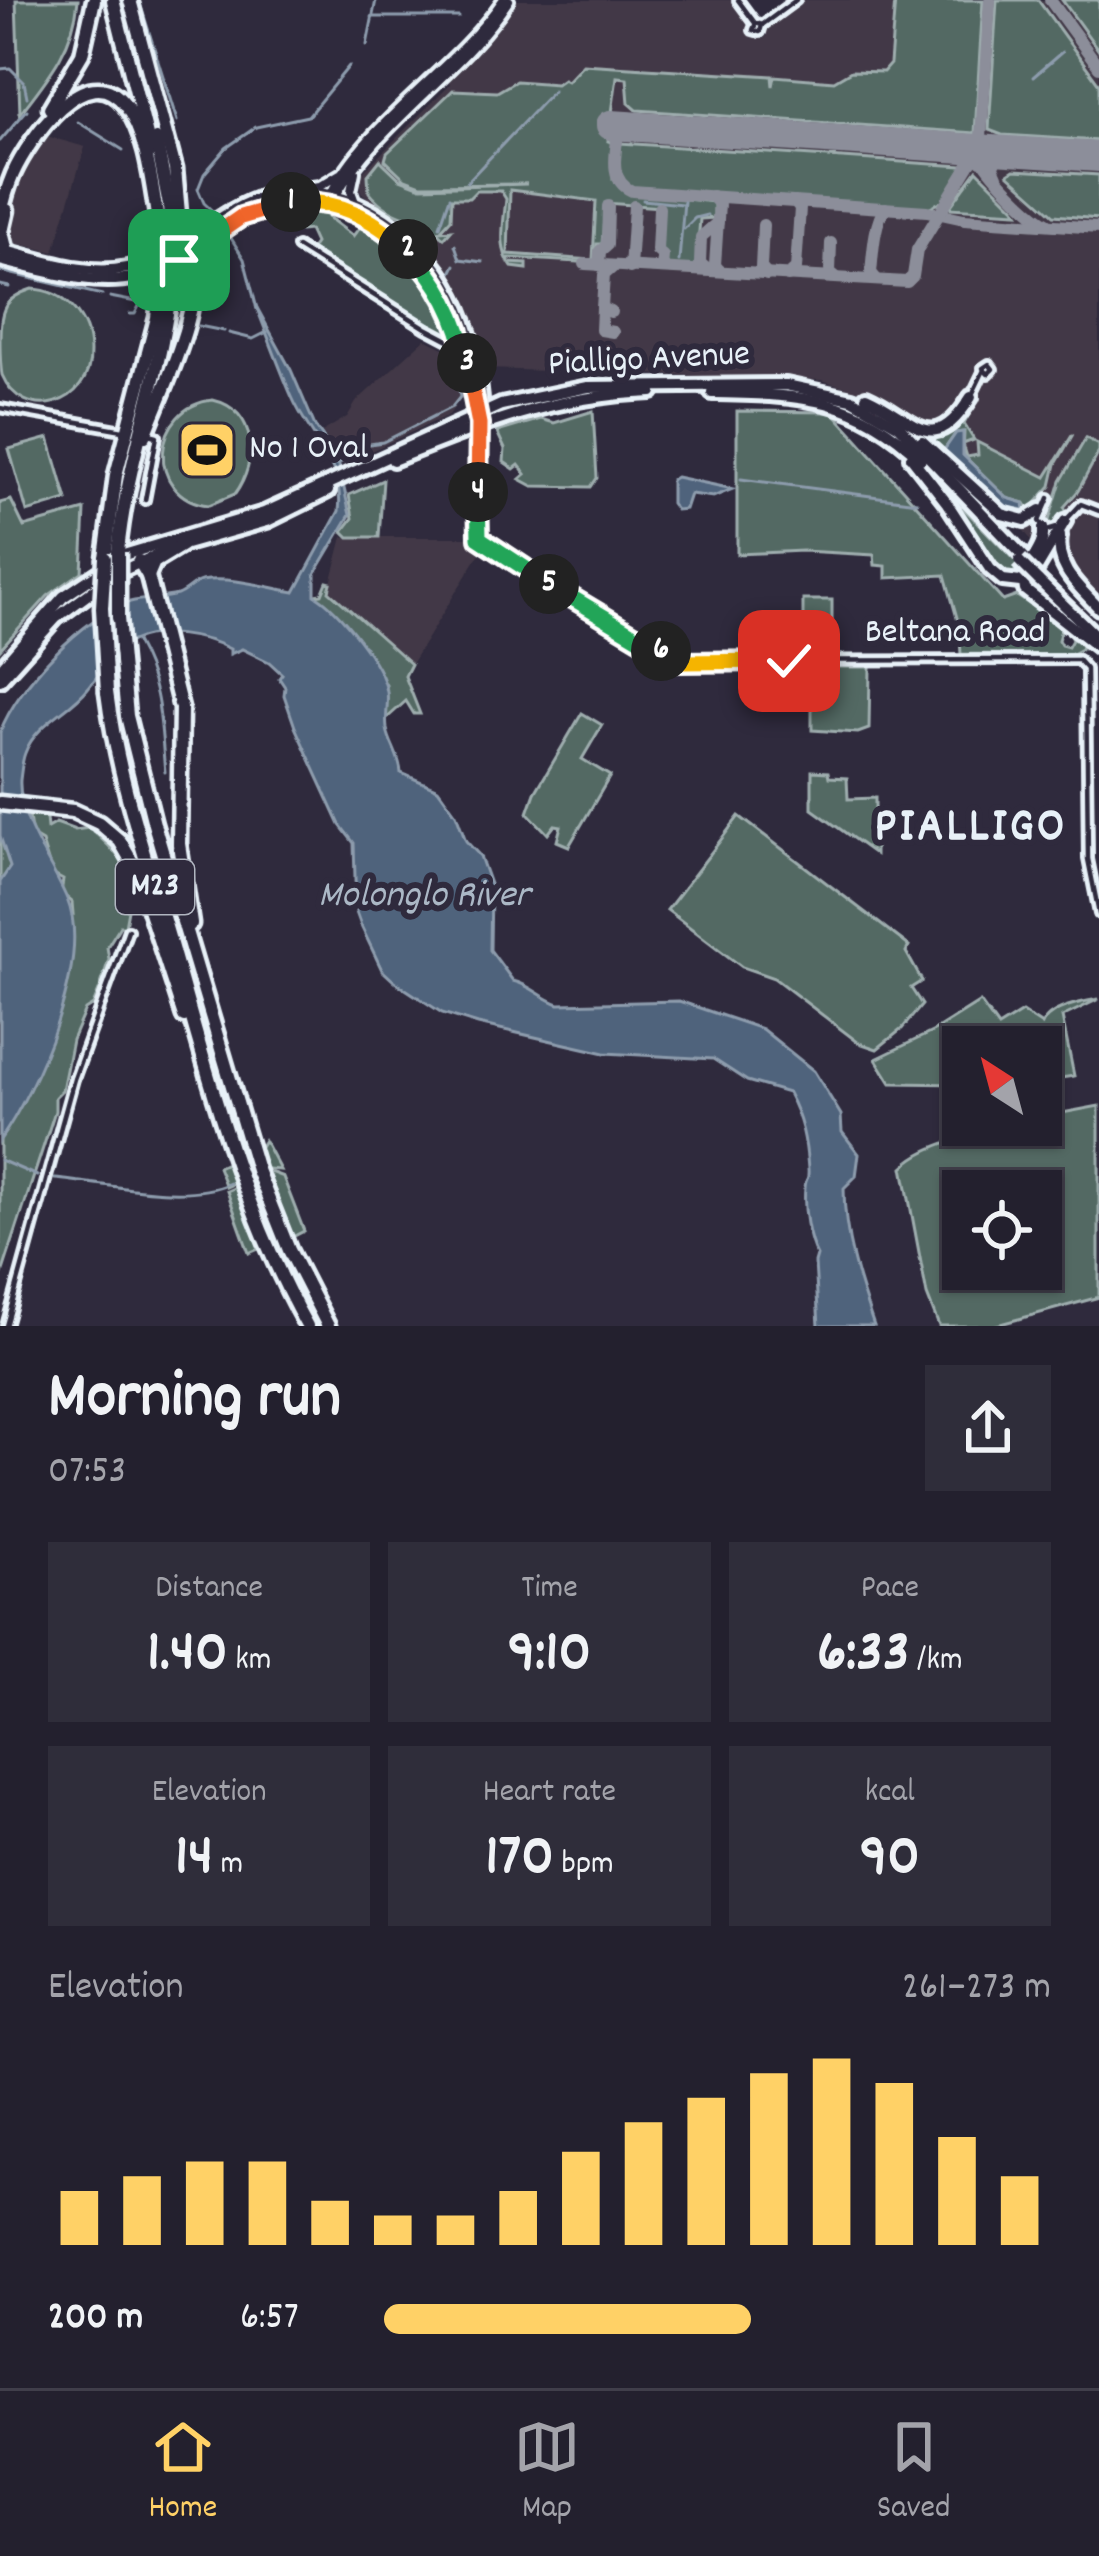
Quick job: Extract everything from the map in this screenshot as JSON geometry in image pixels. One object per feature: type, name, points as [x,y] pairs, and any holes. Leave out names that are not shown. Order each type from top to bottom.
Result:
[{"type":"highway","points":[[0,189],[21,146],[76,68],[88,37],[94,0]]},
{"type":"highway","points":[[121,0],[155,85],[188,231],[198,236]]},
{"type":"highway","name":"M23","points":[[121,0],[165,179],[174,258],[167,321],[133,454],[102,608],[107,692],[121,779],[209,1081],[267,1245],[307,1326]]},
{"type":"highway","points":[[0,218],[13,174],[70,97],[93,89],[111,93],[132,117],[174,258],[194,270]]},
{"type":"highway","points":[[2,254],[13,174]]},
{"type":"highway","points":[[174,258],[177,179]]},
{"type":"highway","points":[[122,518],[141,448],[193,304],[194,270],[214,232]]},
{"type":"highway","name":"M23","points":[[174,258],[116,476],[111,557],[122,681],[140,776],[252,1154],[284,1239],[328,1326]]},
{"type":"highway","points":[[148,576],[152,564],[182,545]]},
{"type":"highway","points":[[140,556],[182,722],[180,862],[228,1070]]},
{"type":"highway","points":[[0,803],[73,812],[99,823],[128,852],[209,1081]]},
{"type":"main road","points":[[2,254],[101,270],[131,268],[174,258],[278,189],[325,184],[359,158],[470,50],[506,0]]},
{"type":"main road","points":[[332,199],[359,158]]},
{"type":"main road","points":[[356,202],[352,182],[359,158]]},
{"type":"main road","points":[[258,199],[288,192],[356,202],[395,229],[440,274],[460,310],[480,417]]},
{"type":"main road","points":[[230,219],[281,203],[332,199],[370,220],[416,258],[445,296],[475,385],[490,401],[501,404]]},
{"type":"main road","points":[[174,258],[198,236],[214,232]]},
{"type":"main road","points":[[786,386],[815,384],[854,393],[934,431],[952,425],[971,397]]},
{"type":"main road","points":[[379,459],[460,416],[475,385]]},
{"type":"main road","name":"Pialligo Avenue","points":[[357,473],[501,404],[602,386],[786,386],[844,396],[897,432],[1040,577],[1093,644]]},
{"type":"main road","name":"Pialligo Avenue","points":[[140,556],[267,521],[357,473],[464,431],[480,417],[599,394],[807,397],[841,405],[897,432]]},
{"type":"main road","points":[[897,432],[918,438],[1005,516],[1025,520],[1040,510]]},
{"type":"main road","points":[[897,432],[1001,579],[1093,644]]},
{"type":"main road","name":"Pialligo Avenue","points":[[140,556],[320,491]]},
{"type":"main road","points":[[1001,579],[1023,580],[1037,570],[1065,521]]},
{"type":"main road","points":[[1065,521],[1058,545],[1060,562],[1099,608]]},
{"type":"main road","points":[[1023,580],[1042,544],[1043,528]]},
{"type":"main road","points":[[0,669],[63,597],[111,557],[140,556]]},
{"type":"main road","points":[[0,680],[65,610],[140,556]]},
{"type":"main road","points":[[1023,580],[1032,598]]},
{"type":"street","points":[[738,0],[759,24],[796,0]]},
{"type":"street","points":[[297,247],[464,348]]},
{"type":"street","points":[[449,339],[458,327]]},
{"type":"street","points":[[971,397],[983,370]]},
{"type":"street","points":[[0,408],[123,430]]},
{"type":"street","name":"Beltana Road","points":[[480,417],[477,529],[484,545],[680,662],[1078,660]]},
{"type":"street","points":[[145,500],[153,435],[159,427]]},
{"type":"street","points":[[464,431],[472,434],[478,447]]},
{"type":"street","points":[[1049,498],[1040,510],[1043,528],[1052,531],[1077,506],[1099,511]]},
{"type":"street","points":[[1093,644],[1078,660],[1086,668],[1088,860],[1099,914]]},
{"type":"street","points":[[6,1326],[74,1079],[128,930]]},
{"type":"shaded area","points":[[513,0],[735,0],[752,31],[763,39],[765,30],[800,0],[1099,0],[1099,614],[982,481],[912,415],[877,396],[821,380],[488,369],[476,325],[450,279],[427,248],[361,192],[360,180],[450,84],[448,77],[485,39]]},
{"type":"shaded area","points":[[43,135],[85,147],[54,252],[10,242],[7,229],[18,175]]},
{"type":"shaded area","points":[[425,339],[459,355],[464,394],[449,415],[343,464],[322,432],[347,417],[357,401]]},
{"type":"shaded area","points":[[343,537],[470,537],[471,545],[482,550],[411,664],[329,591]]},
{"type":"green space","points":[[16,0],[78,0],[65,47],[20,114]]},
{"type":"green space","points":[[895,0],[983,0],[975,133],[637,110],[629,103],[627,78],[617,77],[608,141],[615,143],[613,179],[628,193],[714,202],[714,218],[700,219],[696,266],[665,265],[666,255],[660,250],[661,207],[605,203],[602,244],[597,244],[595,263],[509,258],[509,262],[504,252],[506,199],[501,191],[452,198],[451,219],[440,231],[451,230],[444,238],[388,209],[369,192],[368,175],[380,160],[400,179],[421,187],[527,184],[421,185],[405,179],[385,160],[453,90],[497,92],[516,81],[556,84],[567,81],[583,64],[772,76],[773,86],[775,76],[834,81],[851,71],[883,72],[890,64]],"holes":[[[510,190],[596,201],[593,260],[508,254]]]},
{"type":"green space","points":[[997,0],[1038,0],[1099,84],[1099,141],[1002,135],[989,130]]},
{"type":"green space","points":[[1062,0],[1099,0],[1099,51]]},
{"type":"green space","points":[[620,143],[963,168],[944,200],[928,208],[637,190],[619,179]]},
{"type":"green space","points":[[977,170],[1015,208],[1018,212],[949,208]]},
{"type":"green space","points":[[1014,170],[1099,175],[1099,219],[1054,215],[1008,174]]},
{"type":"green space","points":[[279,212],[326,212],[353,236],[360,227],[390,246],[432,297],[447,329],[445,335],[309,252],[315,243],[309,230],[281,227]]},
{"type":"green space","points":[[32,289],[55,295],[73,308],[89,340],[88,371],[69,396],[55,403],[25,400],[2,375],[3,313],[10,301]]},
{"type":"green space","name":"No 1 Oval","points":[[213,400],[239,415],[250,439],[250,453],[235,494],[209,505],[188,499],[173,486],[163,452],[177,418],[192,406]]},
{"type":"green space","points":[[971,400],[973,407],[964,424],[974,440],[963,444],[964,432],[956,433],[942,453],[902,421],[917,429],[957,428]]},
{"type":"green space","points":[[593,411],[597,478],[591,487],[533,486],[520,479],[526,474],[519,465],[514,469],[504,462],[505,449],[497,432]]},
{"type":"green space","points":[[737,411],[833,412],[1003,601],[1017,596],[1062,626],[1061,645],[1068,647],[1072,640],[1068,631],[1083,643],[1081,649],[1070,655],[961,654],[959,625],[945,575],[886,578],[886,566],[875,565],[874,555],[737,554]]},
{"type":"green space","points":[[1073,434],[1056,464],[1051,486],[1024,516],[1002,510],[966,477],[969,473],[1008,508],[1028,508],[1007,498],[963,455],[963,445],[967,457],[978,455],[977,442],[1046,477]]},
{"type":"green space","points":[[49,438],[67,500],[27,512],[9,449]]},
{"type":"green space","points":[[1086,438],[1099,445],[1099,452],[1060,521],[1047,527],[1061,481]]},
{"type":"green space","points":[[935,479],[1019,565],[1014,572],[1022,568],[1020,578],[1000,574]]},
{"type":"green space","points":[[383,480],[379,537],[349,537],[343,531],[353,518],[349,495]]},
{"type":"green space","points":[[11,500],[24,527],[85,510],[82,572],[48,596],[0,649],[0,503]]},
{"type":"green space","points":[[327,582],[331,583],[329,591],[411,664],[405,676],[420,714],[414,714],[406,701],[386,719],[386,685],[315,595],[322,594]]},
{"type":"green space","points":[[803,600],[832,600],[832,655],[803,655]]},
{"type":"green space","points":[[812,667],[870,667],[869,729],[858,733],[812,730]]},
{"type":"green space","points":[[118,688],[223,1086],[211,1069],[133,806],[110,693]]},
{"type":"green space","points":[[582,713],[602,725],[582,759],[610,776],[569,846],[557,841],[561,826],[555,825],[548,834],[528,813]]},
{"type":"green space","points":[[812,771],[847,778],[848,799],[875,798],[875,854],[812,809]]},
{"type":"green space","points":[[739,816],[909,946],[906,952],[922,981],[911,988],[922,1005],[877,1049],[859,1043],[774,978],[742,967],[667,910]]},
{"type":"green space","points":[[29,817],[46,818],[47,828],[56,823],[75,830],[89,828],[98,835],[127,870],[137,901],[129,904],[125,926],[120,926],[107,947],[109,959],[100,988],[72,1040],[62,1090],[55,1097],[55,1111],[0,1280],[0,822],[33,905],[73,914],[72,902],[61,893],[63,880],[52,874],[42,842],[32,836]]},
{"type":"green space","points":[[1099,999],[1062,1017],[1074,1076],[1062,1078],[1062,1026],[1000,1026],[1022,1012],[1042,1025],[1058,1010]]},
{"type":"green space","points":[[980,1002],[997,1026],[942,1026],[942,1084],[891,1083],[876,1059]]},
{"type":"green space","points":[[229,1103],[245,1154],[256,1153],[264,1140],[280,1170],[267,1169],[226,1187],[218,1167],[231,1161]]},
{"type":"green space","points":[[1099,1106],[1099,1297],[993,1326],[939,1326],[927,1295],[903,1167],[942,1144],[1062,1146],[1062,1113]]},
{"type":"green space","points":[[270,1172],[283,1177],[304,1231],[279,1244],[323,1326],[310,1326],[263,1247],[249,1253],[227,1191]]},
{"type":"water","name":"Molonglo River","points":[[256,306],[315,426],[337,457],[350,515],[315,574],[315,595],[347,625],[384,681],[387,729],[401,773],[438,789],[456,814],[466,841],[480,856],[491,887],[490,950],[513,981],[559,1004],[679,1001],[762,1029],[814,1071],[841,1115],[842,1132],[859,1154],[856,1176],[844,1188],[846,1224],[874,1326],[819,1326],[817,1256],[805,1205],[806,1149],[788,1093],[747,1081],[713,1059],[605,1053],[478,1024],[442,1013],[395,982],[382,970],[361,926],[356,912],[354,843],[340,825],[295,727],[279,678],[282,674],[242,649],[230,654],[230,649],[195,637],[156,635],[126,645],[81,696],[37,733],[25,753],[20,780],[24,811],[67,899],[73,956],[44,1058],[0,1140],[0,882],[10,867],[0,836],[0,732],[9,714],[53,655],[111,610],[177,595],[198,582],[212,580],[295,592],[339,511],[331,465],[292,397]]},
{"type":"water","points":[[963,432],[963,455],[1007,498],[1024,503],[1025,510],[1007,507],[942,453],[956,433]]},
{"type":"water","points":[[676,477],[733,489],[713,497],[690,494],[685,509],[676,510],[671,503],[671,480]]},
{"type":"waterway","points":[[139,0],[177,121]]},
{"type":"waterway","points":[[367,45],[376,0]]},
{"type":"waterway","points":[[372,17],[459,17]]},
{"type":"waterway","points":[[1033,77],[1062,52]]},
{"type":"waterway","points":[[218,216],[198,189],[226,148],[256,127],[308,116],[349,66]]},
{"type":"waterway","points":[[0,69],[10,68],[24,82],[27,97]]},
{"type":"waterway","points":[[467,182],[553,91]]},
{"type":"waterway","points":[[0,141],[27,110]]},
{"type":"waterway","points":[[78,122],[123,150]]},
{"type":"waterway","points":[[440,226],[450,197]]},
{"type":"waterway","points":[[643,200],[682,204]]},
{"type":"waterway","points":[[679,261],[684,201]]},
{"type":"waterway","points":[[684,229],[695,218],[707,215]]},
{"type":"waterway","points":[[226,230],[244,259],[257,309]]},
{"type":"waterway","points":[[455,245],[460,259],[483,262]]},
{"type":"waterway","points":[[450,275],[455,265]]},
{"type":"waterway","points":[[0,271],[102,295]]},
{"type":"waterway","points":[[0,285],[9,287]]},
{"type":"waterway","points":[[437,296],[448,334]]},
{"type":"waterway","points":[[110,297],[141,303]]},
{"type":"waterway","points":[[130,314],[140,304]]},
{"type":"waterway","points":[[199,326],[224,331]]},
{"type":"waterway","points":[[229,333],[253,339],[267,332]]},
{"type":"waterway","points":[[337,464],[361,453],[363,445],[383,442],[452,407],[460,397],[452,347]]},
{"type":"waterway","points":[[741,479],[917,502]]},
{"type":"waterway","points":[[136,642],[155,690],[165,772]]},
{"type":"waterway","points":[[0,1160],[37,1176]]},
{"type":"waterway","points":[[55,1179],[167,1192],[230,1183]]},
{"type":"taxiway","points":[[990,0],[980,153],[1010,191],[1047,223]]},
{"type":"taxiway","points":[[1050,0],[1099,67]]},
{"type":"taxiway","points":[[619,125],[616,171],[632,191],[1099,228]]},
{"type":"taxiway","points":[[951,147],[971,152],[981,161]]},
{"type":"taxiway","points":[[585,264],[907,282],[913,276],[917,250],[980,147]]},
{"type":"taxiway","points":[[997,176],[995,158],[1012,151]]},
{"type":"taxiway","points":[[712,196],[719,204],[715,265],[720,271]]},
{"type":"taxiway","points":[[788,276],[796,269],[800,208],[795,202]]},
{"type":"taxiway","points":[[599,265],[600,251],[607,245],[608,206]]},
{"type":"taxiway","points":[[630,268],[634,206]]},
{"type":"taxiway","points":[[659,208],[657,251],[663,256],[662,268]]},
{"type":"taxiway","points":[[877,280],[871,273],[873,248],[885,208]]},
{"type":"taxiway","points":[[707,269],[700,263],[701,237],[718,222]]},
{"type":"taxiway","points":[[763,225],[761,268],[767,275]]},
{"type":"taxiway","points":[[831,243],[830,272],[836,277]]},
{"type":"taxiway","points":[[611,312],[602,308],[604,275],[613,267]]},
{"type":"taxiway","points":[[602,308],[601,330],[613,332]]},
{"type":"runway","points":[[611,125],[1099,157]]},
{"type":"place","name":"No 1 Oval","points":[[207,450]]},
{"type":"district","name":"PIALLIGO","points":[[971,829]]},
{"type":"route","points":[[179,260],[241,217],[281,203],[328,202],[375,222],[424,266],[455,318],[479,424],[477,529],[484,545],[680,662],[789,661]]}]
